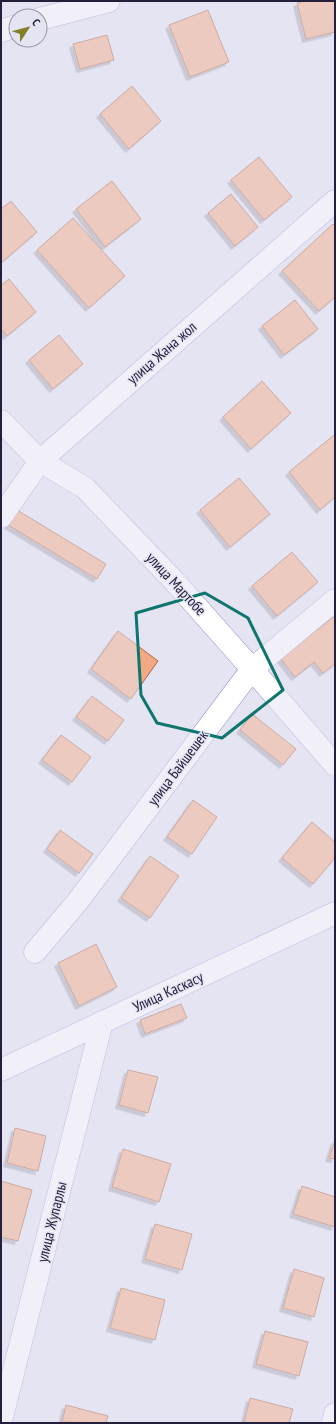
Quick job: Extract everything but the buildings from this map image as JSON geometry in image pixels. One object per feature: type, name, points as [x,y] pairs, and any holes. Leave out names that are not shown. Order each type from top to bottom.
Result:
[{"type":"street","points":[[48,17],[108,1]]},
{"type":"street","name":"улица Жана жол","points":[[1,517],[40,461],[335,201]]},
{"type":"street","name":"улица Мартобе","points":[[1,421],[40,461],[85,488],[175,582],[335,765]]},
{"type":"street","name":"улица Байшешек","points":[[35,952],[78,901],[252,669],[335,600]]},
{"type":"street","name":"Улица Каскасу","points":[[1,1070],[335,913]]},
{"type":"street","name":"улица Жупарлы","points":[[1,1421],[102,1022]]},
{"type":"street","points":[[333,1423],[335,1414]]},
{"type":"highlighted area","points":[[205,593],[248,618],[283,690],[222,738],[157,723],[141,695],[136,613]]}]
